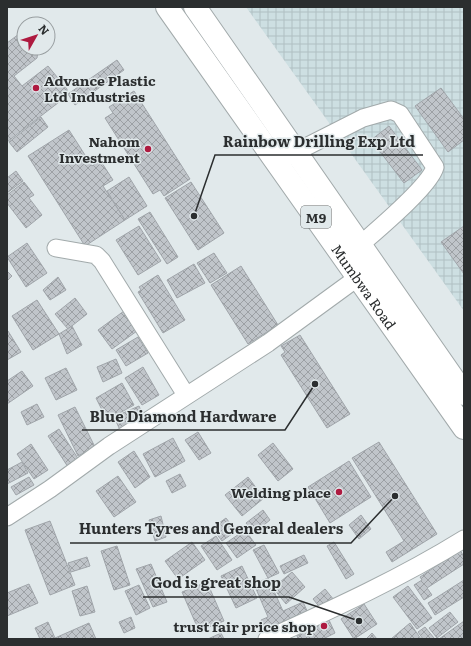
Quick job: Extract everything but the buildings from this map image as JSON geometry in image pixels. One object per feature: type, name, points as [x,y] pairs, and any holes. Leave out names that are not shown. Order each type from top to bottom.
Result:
[{"type":"main road","name":"Mumbwa Road","points":[[167,7],[287,157]]},
{"type":"main road","name":"Mumbwa Road","points":[[195,7],[287,157],[366,271],[464,428]]},
{"type":"main road","name":"Mumbwa Road","points":[[366,271],[464,394]]},
{"type":"street","points":[[287,157],[363,118],[391,110],[400,114],[435,167],[434,173],[423,186],[352,251]]},
{"type":"street","points":[[56,248],[96,255],[102,261],[186,395]]},
{"type":"street","points":[[7,516],[50,488],[109,446],[268,343],[366,271]]},
{"type":"street","points":[[267,639],[365,595],[405,574],[464,539]]},
{"type":"shaded area","points":[[246,7],[464,7],[464,311]]},
{"type":"place","name":"Advance Plastic Ltd Industries","points":[[36,88]]},
{"type":"place","name":"Nahom Investment","points":[[148,149]]},
{"type":"place","name":"Rainbow Drilling Exp Ltd","points":[[194,216]]},
{"type":"place","name":"Blue Diamond Hardware","points":[[315,384]]},
{"type":"place","name":"Welding place","points":[[339,492]]},
{"type":"place","name":"Hunters Tyres and General dealers","points":[[395,496]]},
{"type":"place","name":"God is great shop","points":[[359,621]]},
{"type":"place","name":"trust fair price shop","points":[[324,626]]}]
